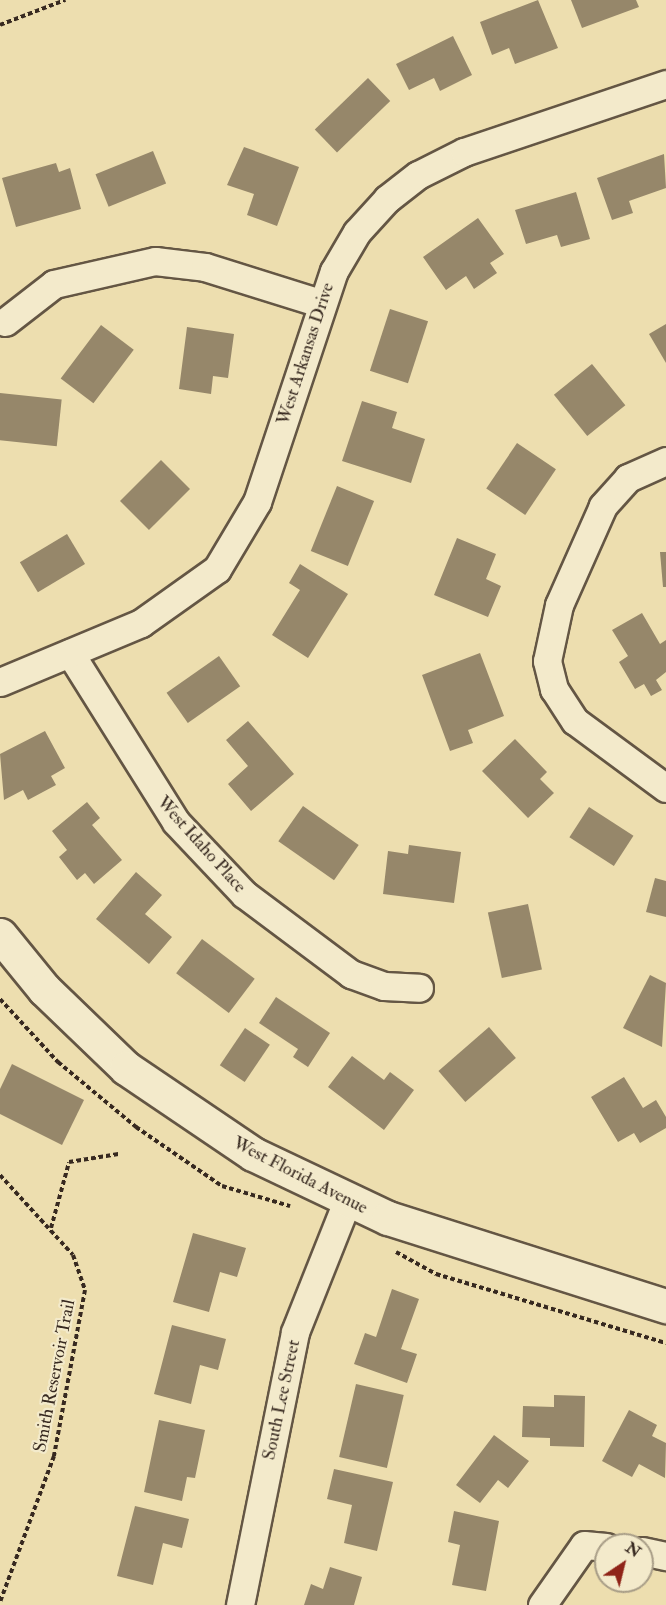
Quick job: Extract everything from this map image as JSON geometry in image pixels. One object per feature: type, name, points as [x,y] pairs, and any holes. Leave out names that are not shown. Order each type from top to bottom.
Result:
[{"type":"street","name":"West Arkansas Drive","points":[[0,682],[70,653],[176,602],[235,546],[268,474],[320,303],[364,222],[417,175],[464,152],[666,84]]},
{"type":"street","points":[[5,322],[54,284],[155,261],[205,267],[320,303]]},
{"type":"street","points":[[666,461],[628,478],[594,523],[551,631],[550,680],[575,721],[666,788]]},
{"type":"street","name":"West Idaho Place","points":[[70,653],[169,813],[244,894],[351,974],[384,987],[419,988]]},
{"type":"street","name":"West Florida Avenue","points":[[0,935],[72,1018],[157,1092],[341,1212],[666,1306]]},
{"type":"street","name":"South Lee Street","points":[[240,1605],[295,1332],[341,1212]]},
{"type":"street","points":[[542,1605],[584,1545],[594,1546]]},
{"type":"path","points":[[0,25],[65,0]]},
{"type":"path","points":[[0,999],[90,1090],[222,1186],[341,1212]]},
{"type":"path","points":[[51,1229],[69,1162],[118,1154]]},
{"type":"path","name":"Smith Reservoir Trail","points":[[0,1175],[51,1229],[79,1265],[84,1309],[54,1456],[0,1602]]},
{"type":"path","points":[[388,1247],[436,1274],[666,1343]]},
{"type":"building","points":[[538,0],[558,48],[515,64],[509,48],[492,55],[480,22]]},
{"type":"building","points":[[571,0],[636,0],[639,7],[582,28]]},
{"type":"building","points":[[453,36],[472,75],[440,91],[434,78],[409,90],[396,64]]},
{"type":"building","points":[[368,78],[390,101],[337,152],[315,129]]},
{"type":"building","points":[[244,147],[299,167],[277,226],[247,215],[254,194],[227,185]]},
{"type":"building","points":[[153,151],[166,183],[109,207],[96,174]]},
{"type":"building","points":[[664,154],[666,188],[629,201],[633,213],[612,220],[597,178]]},
{"type":"building","points":[[56,163],[59,172],[70,168],[81,209],[16,227],[2,178]]},
{"type":"building","points":[[576,192],[590,239],[561,247],[557,235],[526,244],[515,210]]},
{"type":"building","points":[[478,218],[504,254],[490,263],[497,273],[474,289],[466,276],[446,290],[423,257]]},
{"type":"building","points":[[390,309],[428,321],[408,383],[370,371]]},
{"type":"building","points":[[666,324],[666,363],[649,334]]},
{"type":"building","points":[[101,325],[134,350],[93,403],[61,379]]},
{"type":"building","points":[[187,327],[234,334],[228,378],[213,376],[211,394],[179,389]]},
{"type":"building","points":[[592,364],[625,405],[587,436],[554,395]]},
{"type":"building","points":[[0,393],[62,399],[57,446],[0,440]]},
{"type":"building","points":[[362,401],[397,412],[392,428],[425,439],[411,483],[342,461]]},
{"type":"building","points":[[517,443],[556,469],[525,515],[486,489]]},
{"type":"building","points":[[161,460],[190,489],[149,530],[120,501]]},
{"type":"building","points":[[337,486],[374,501],[348,566],[311,551]]},
{"type":"building","points":[[67,534],[85,564],[38,592],[20,562]]},
{"type":"building","points":[[457,538],[496,554],[486,579],[501,586],[488,617],[434,595]]},
{"type":"building","points":[[660,552],[666,552],[666,587],[663,587]]},
{"type":"building","points":[[300,564],[348,594],[308,658],[272,635],[300,590],[289,583]]},
{"type":"building","points":[[642,613],[660,644],[666,640],[666,672],[656,680],[662,690],[651,696],[644,684],[635,689],[619,662],[628,656],[612,630]]},
{"type":"building","points":[[480,653],[504,716],[468,730],[473,743],[450,751],[422,675]]},
{"type":"building","points":[[219,656],[240,686],[188,723],[167,693]]},
{"type":"building","points":[[248,721],[294,774],[251,811],[228,784],[248,766],[226,740]]},
{"type":"building","points":[[45,731],[65,768],[51,776],[56,785],[28,800],[23,790],[4,800],[0,754]]},
{"type":"building","points":[[515,739],[547,772],[540,779],[554,793],[528,818],[482,771]]},
{"type":"building","points":[[87,802],[100,818],[92,825],[122,860],[94,884],[85,873],[77,880],[59,857],[67,850],[52,831]]},
{"type":"building","points":[[303,806],[359,845],[334,880],[278,841]]},
{"type":"building","points":[[589,807],[633,836],[614,866],[569,837]]},
{"type":"building","points":[[409,845],[461,852],[454,903],[383,894],[388,851],[408,854]]},
{"type":"building","points":[[136,872],[162,895],[145,914],[172,937],[149,964],[96,919]]},
{"type":"building","points":[[655,878],[666,881],[666,917],[646,912]]},
{"type":"building","points":[[528,904],[542,970],[502,978],[488,913]]},
{"type":"building","points":[[202,939],[255,979],[229,1013],[176,973]]},
{"type":"building","points":[[650,975],[666,983],[662,1047],[623,1028]]},
{"type":"building","points":[[276,997],[330,1033],[308,1067],[293,1057],[298,1049],[259,1023]]},
{"type":"building","points":[[489,1027],[516,1058],[465,1102],[438,1071]]},
{"type":"building","points":[[245,1028],[270,1045],[245,1082],[220,1065]]},
{"type":"building","points":[[352,1056],[384,1080],[390,1072],[414,1090],[384,1130],[328,1087]]},
{"type":"building","points":[[12,1064],[84,1100],[62,1145],[0,1114],[0,1089]]},
{"type":"building","points":[[624,1077],[643,1108],[656,1100],[666,1117],[666,1128],[640,1143],[634,1133],[618,1142],[591,1097]]},
{"type":"building","points":[[193,1233],[246,1248],[237,1277],[220,1272],[209,1312],[173,1302]]},
{"type":"building","points":[[392,1289],[419,1299],[401,1349],[417,1354],[407,1383],[354,1364],[365,1333],[376,1337]]},
{"type":"building","points":[[172,1325],[226,1339],[218,1370],[200,1365],[191,1404],[154,1394]]},
{"type":"building","points":[[356,1384],[404,1395],[387,1468],[339,1457]]},
{"type":"building","points":[[554,1395],[585,1396],[584,1447],[550,1446],[550,1438],[522,1437],[523,1406],[554,1407]]},
{"type":"building","points":[[629,1410],[657,1425],[652,1436],[666,1443],[665,1478],[639,1464],[632,1477],[602,1461]]},
{"type":"building","points":[[159,1420],[205,1430],[195,1478],[187,1477],[182,1501],[144,1492]]},
{"type":"building","points":[[494,1435],[529,1461],[508,1488],[498,1480],[480,1503],[456,1485]]},
{"type":"building","points":[[334,1469],[393,1482],[377,1551],[344,1543],[352,1505],[327,1499]]},
{"type":"building","points":[[135,1506],[189,1519],[182,1548],[163,1543],[153,1585],[117,1576]]},
{"type":"building","points":[[454,1511],[499,1521],[486,1591],[452,1585],[460,1545],[448,1542]]},
{"type":"building","points":[[330,1567],[362,1577],[354,1605],[304,1605],[311,1584],[323,1589]]}]
